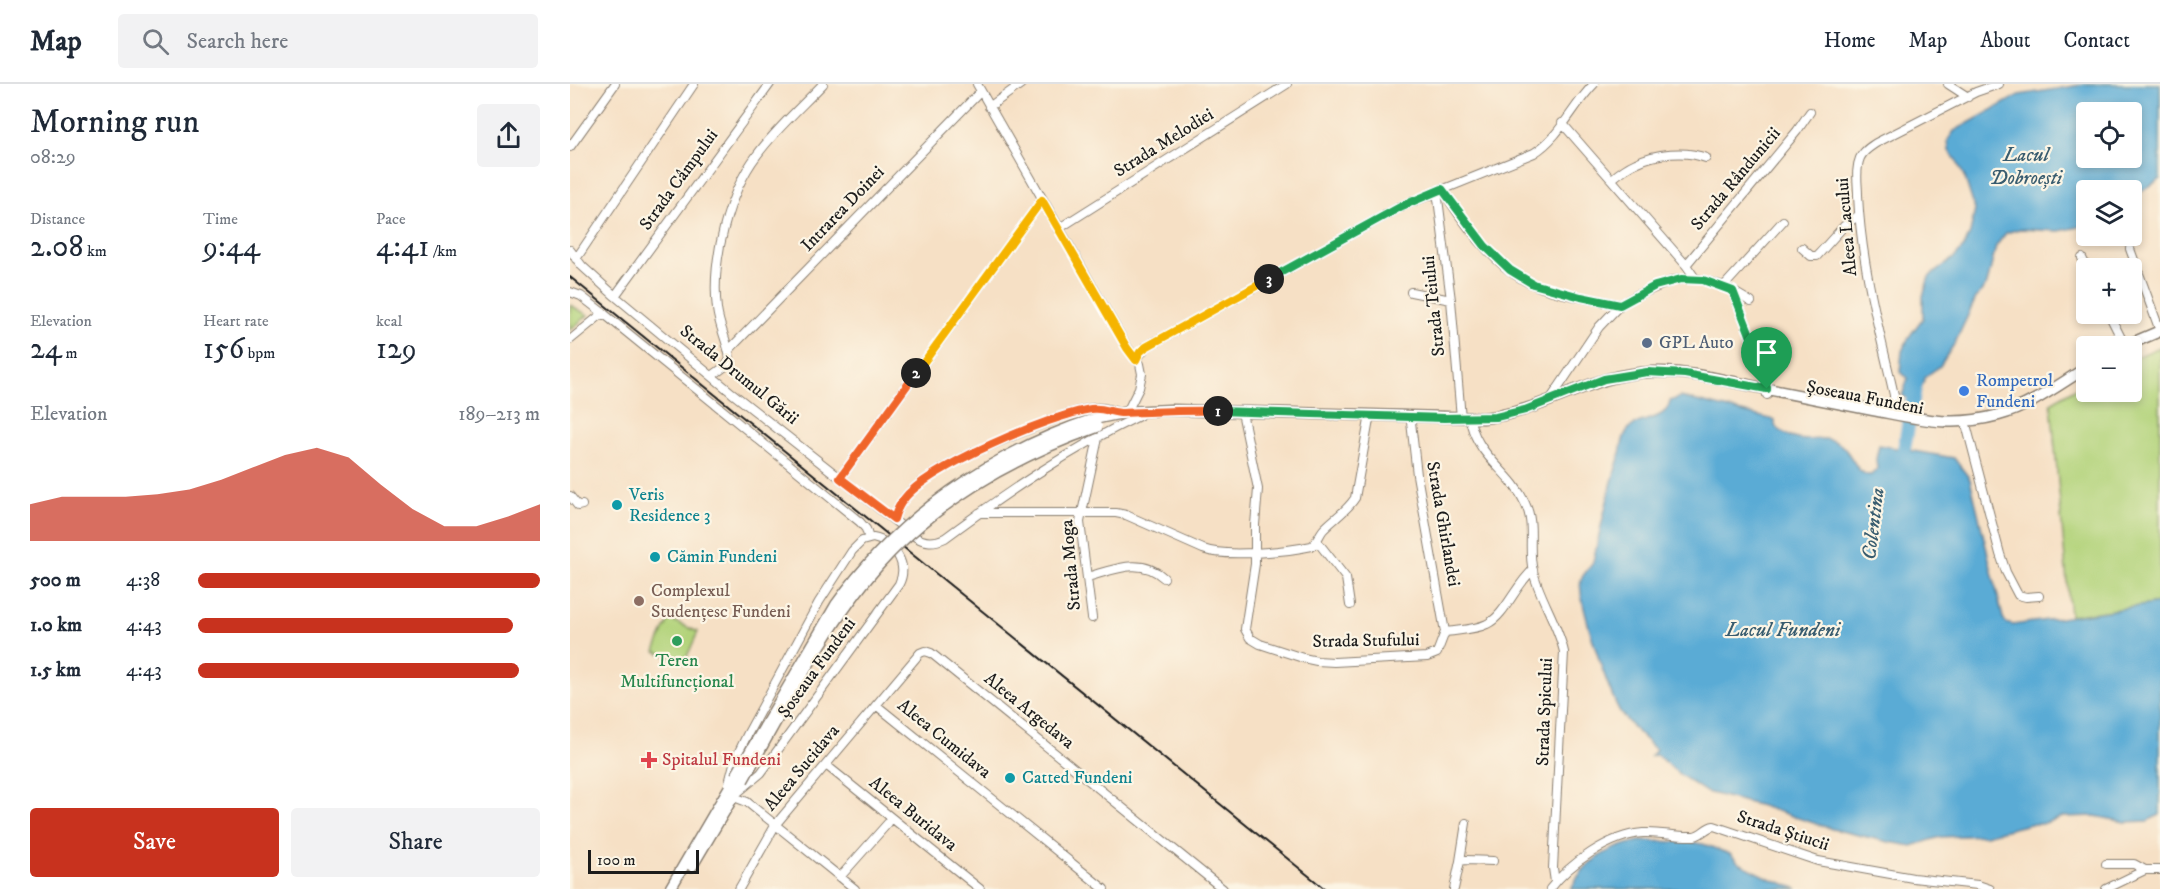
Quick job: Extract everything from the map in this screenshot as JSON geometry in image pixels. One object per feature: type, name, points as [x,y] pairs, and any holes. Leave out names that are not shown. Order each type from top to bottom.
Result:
[{"type":"main road","points":[[2142,339],[2160,331]]},
{"type":"main road","points":[[2142,347],[2160,339]]},
{"type":"main road","name":"Șoseaua Fundeni","points":[[1096,428],[1124,412],[1189,410],[1466,421],[1507,415],[1604,379],[1647,372],[1685,374],[1767,392]]},
{"type":"main road","name":"Șoseaua Fundeni","points":[[1945,426],[2011,411],[2037,399],[2076,374]]},
{"type":"main road","name":"Șoseaua Fundeni","points":[[678,889],[739,778],[842,612],[871,573],[932,516],[1006,467],[1049,445],[1115,420],[1138,416],[1411,422],[1516,418],[1605,384],[1637,378],[1678,378],[1967,428],[2018,416],[2039,406],[2076,382]]},
{"type":"main road","name":"Șoseaua Fundeni","points":[[670,889],[730,794]]},
{"type":"street","points":[[570,147],[615,84]]},
{"type":"street","points":[[576,259],[694,84]]},
{"type":"street","name":"Strada Câmpului","points":[[615,296],[770,84]]},
{"type":"street","points":[[729,350],[722,333],[716,288],[723,236],[735,196],[756,156],[823,84]]},
{"type":"street","points":[[989,107],[1021,84]]},
{"type":"street","name":"Strada Melodiei","points":[[1058,229],[1287,84]]},
{"type":"street","points":[[1136,360],[1146,347],[1392,212],[1439,190],[1534,153],[1547,143],[1594,84]]},
{"type":"street","points":[[1948,84],[1973,91]]},
{"type":"street","name":"Aleea Lacului","points":[[1895,416],[1896,401],[1863,259],[1858,167],[1863,153],[1876,142],[1973,91],[1999,84]]},
{"type":"street","points":[[979,88],[1058,229],[1142,370],[1142,380],[1124,412]]},
{"type":"street","name":"Intrarea Doinei","points":[[712,376],[727,365],[730,358],[729,350],[979,88]]},
{"type":"street","name":"Strada Rândunicii","points":[[1686,265],[1797,131],[1810,112]]},
{"type":"street","points":[[1562,123],[1695,278]]},
{"type":"street","points":[[1612,179],[1636,162],[1652,157],[1693,154],[1706,158]]},
{"type":"street","points":[[1439,190],[1485,246],[1518,276],[1533,284],[1620,305]]},
{"type":"street","name":"Strada Teiului","points":[[1439,190],[1466,421]]},
{"type":"street","points":[[840,478],[1042,200]]},
{"type":"street","points":[[1803,248],[1812,256],[1817,256],[1844,226],[1859,215]]},
{"type":"street","points":[[1724,286],[1783,220]]},
{"type":"street","points":[[2130,249],[2160,331]]},
{"type":"street","name":"Strada Drumul Gării","points":[[570,250],[589,273],[615,296],[712,376],[894,519]]},
{"type":"street","points":[[1550,400],[1599,327],[1620,305],[1664,283],[1695,278],[1724,286],[1752,302]]},
{"type":"street","points":[[1733,291],[1765,373],[1767,392]]},
{"type":"street","points":[[570,292],[581,296],[603,313],[860,522],[869,539]]},
{"type":"street","points":[[1410,292],[1451,300]]},
{"type":"street","points":[[570,340],[603,313]]},
{"type":"street","name":"Șoseaua Fundeni","points":[[1096,428],[945,538],[930,542],[919,539],[894,519],[904,499],[916,487],[942,470],[991,445],[1036,426],[1084,410],[1105,408],[1124,412]]},
{"type":"street","points":[[1243,417],[1258,480],[1255,552]]},
{"type":"street","points":[[979,513],[1081,511],[1126,515],[1209,551],[1255,552],[1312,546],[1322,531],[1355,498],[1369,420]]},
{"type":"street","name":"Strada Spicului","points":[[1466,421],[1483,452],[1525,501],[1532,526],[1533,570],[1561,638],[1564,652],[1552,886]]},
{"type":"street","name":"Strada Ghirlandei","points":[[1411,422],[1417,476],[1445,632]]},
{"type":"street","name":"Strada Moga","points":[[1092,618],[1081,539],[1081,511],[1096,428]]},
{"type":"street","points":[[1967,428],[2007,572],[2018,595],[2039,596]]},
{"type":"street","points":[[570,496],[578,506],[582,505]]},
{"type":"street","name":"Șoseaua Fundeni","points":[[876,538],[883,542],[901,560],[903,571],[899,584],[761,772],[730,794],[735,760],[802,630],[852,550],[862,541],[869,539],[876,538]]},
{"type":"street","points":[[1317,541],[1346,579],[1350,605]]},
{"type":"street","name":"Strada Stufului","points":[[1255,552],[1253,582],[1245,629],[1250,638],[1260,644],[1317,661],[1432,656],[1440,649],[1445,632],[1481,626],[1491,621],[1533,570]]},
{"type":"street","points":[[1087,577],[1136,564],[1151,568],[1164,578]]},
{"type":"street","name":"Aleea Sucidava","points":[[739,889],[776,824],[920,653],[926,651]]},
{"type":"street","name":"Aleea Argedava","points":[[926,651],[1223,889]]},
{"type":"street","name":"Aleea Cumidava","points":[[876,705],[1104,889]]},
{"type":"street","name":"Aleea Buridava","points":[[826,765],[980,889]]},
{"type":"street","points":[[730,794],[747,802],[776,824],[855,889]]},
{"type":"street","points":[[840,877],[888,823]]},
{"type":"street","points":[[1454,889],[1466,823]]},
{"type":"street","name":"Strada Știucii","points":[[1552,886],[1587,855],[1617,839],[1640,833],[1697,836],[1707,828],[1714,826],[1818,861],[1913,878],[1978,885],[1990,889]]},
{"type":"street","points":[[1460,861],[1494,861]]},
{"type":"street","points":[[2106,864],[2134,864],[2145,870]]},
{"type":"street","points":[[2106,889],[2145,870],[2160,870]]},
{"type":"green space","points":[[570,305],[588,315],[570,330]]},
{"type":"green space","points":[[2160,347],[2160,603],[2070,616],[2051,403],[2076,388],[2076,402],[2142,402],[2142,355]]},
{"type":"green space","name":"Teren Multifuncțional","points":[[669,619],[698,632],[684,663],[655,651]]},
{"type":"water","name":"Lacul Dobroești","points":[[2087,84],[2160,84],[2160,179],[2142,191],[2142,180],[2076,180],[2076,228],[2059,231],[2019,229],[2006,233],[1996,246],[1987,284],[1976,298],[1955,343],[1940,366],[1925,377],[1917,401],[1902,396],[1908,378],[1900,372],[1902,351],[1923,318],[1923,296],[1929,277],[1964,247],[1975,210],[1965,178],[1949,151],[1948,140],[1954,131],[2019,95]]},
{"type":"water","name":"Lacul Fundeni","points":[[1680,397],[1775,420],[1775,426],[1794,438],[1823,439],[1838,443],[1847,451],[1857,467],[1866,474],[1871,475],[1877,469],[1876,459],[1879,445],[1954,458],[1970,479],[2006,623],[2013,625],[2160,603],[2160,815],[2147,821],[2125,822],[2095,816],[2063,817],[2042,824],[2030,824],[1985,835],[1940,837],[1912,846],[1832,829],[1758,805],[1706,792],[1679,774],[1657,755],[1651,756],[1656,750],[1621,713],[1609,688],[1589,625],[1581,580],[1593,562],[1625,434],[1632,426],[1663,413],[1670,401]]},
{"type":"water","points":[[1639,841],[1703,844],[1730,854],[1739,863],[1771,879],[1798,889],[1571,889],[1576,879],[1590,863],[1618,847]]},
{"type":"waterway","name":"Colentina","points":[[1901,466],[1916,382]]},
{"type":"railway","points":[[570,277],[1325,889]]},
{"type":"place","name":"GPL Auto","points":[[1647,343]]},
{"type":"place","name":"Rompetrol Fundeni","points":[[1964,391]]},
{"type":"place","name":"Veris Residence 3","points":[[617,505]]},
{"type":"place","name":"Cămin Fundeni","points":[[655,557]]},
{"type":"place","name":"Complexul Studențesc Fundeni","points":[[639,601]]},
{"type":"place","name":"Teren Multifuncțional","points":[[677,641]]},
{"type":"place","name":"Spitalul Fundeni","points":[[649,760]]},
{"type":"place","name":"Catted Fundeni","points":[[1010,778]]},
{"type":"route","points":[[1442,189],[1499,261],[1533,284],[1620,305],[1655,286],[1687,278],[1703,280],[1733,291],[1765,373],[1767,389],[1697,375],[1662,372],[1613,376],[1525,410],[1496,417],[1444,418],[1189,410],[1120,413],[1105,408],[1084,410],[1009,437],[931,476],[909,493],[899,505],[894,519],[840,478],[1042,200],[1136,360],[1146,347],[1416,199],[1442,189]]}]
